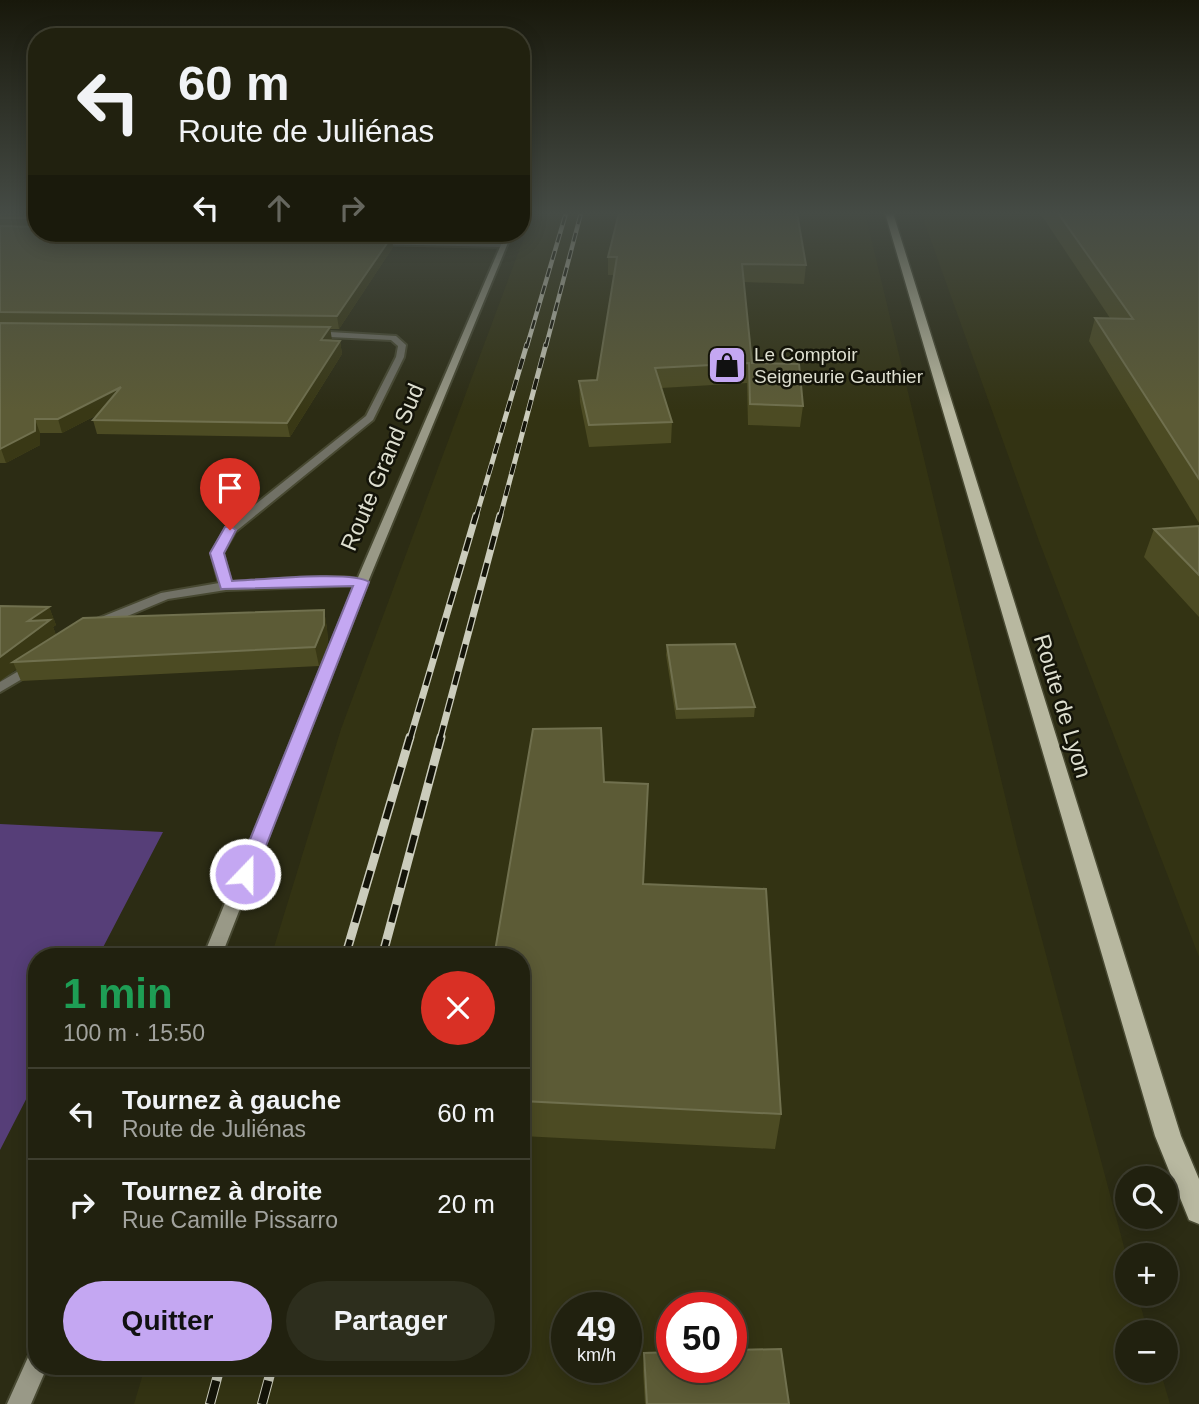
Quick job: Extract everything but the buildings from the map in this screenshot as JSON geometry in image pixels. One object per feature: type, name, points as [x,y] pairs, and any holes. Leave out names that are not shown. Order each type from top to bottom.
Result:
[{"type":"main road","name":"Route Grand Sud","points":[[216,948],[362,582],[489,279]]},
{"type":"main road","name":"Route de Lyon","points":[[909,279],[1164,1123],[1199,1210]]},
{"type":"main road","points":[[19,1404],[32,1375]]},
{"type":"street","points":[[226,586],[217,553],[230,530],[370,418],[400,357],[402,345],[393,338],[376,335],[300,334]]},
{"type":"street","points":[[87,629],[98,622],[165,596],[226,586],[323,580],[362,582]]},
{"type":"street","points":[[0,688],[44,659]]},
{"type":"shaded area","points":[[509,279],[881,279],[1017,846],[1115,1213],[1115,1229],[1119,1229],[1123,1243],[1115,1243],[1115,1306],[1141,1306],[1145,1320],[1115,1320],[1115,1383],[1164,1383],[1170,1404],[134,1404],[143,1375],[530,1375],[530,948],[274,948],[341,729]]},
{"type":"shaded area","points":[[945,279],[1199,279],[1199,957],[1039,541]]},
{"type":"shaded area","points":[[0,824],[163,832],[103,948],[28,948],[28,1096],[0,1150]]},
{"type":"railway","points":[[527,346],[547,279]]},
{"type":"railway","points":[[546,346],[564,279]]},
{"type":"railway","points":[[476,517],[527,344]]},
{"type":"railway","points":[[500,517],[546,344]]},
{"type":"railway","points":[[410,739],[476,515]]},
{"type":"railway","points":[[440,739],[500,515]]},
{"type":"railway","points":[[348,948],[410,737]]},
{"type":"railway","points":[[384,948],[441,737]]},
{"type":"railway","points":[[210,1404],[218,1375]]},
{"type":"railway","points":[[262,1404],[270,1375]]},
{"type":"place","name":"Le Comptoir Seigneurie Gauthier","points":[[727,365]]},
{"type":"route","points":[[230,530],[217,553],[226,586],[323,580],[362,582],[245,874]]}]
